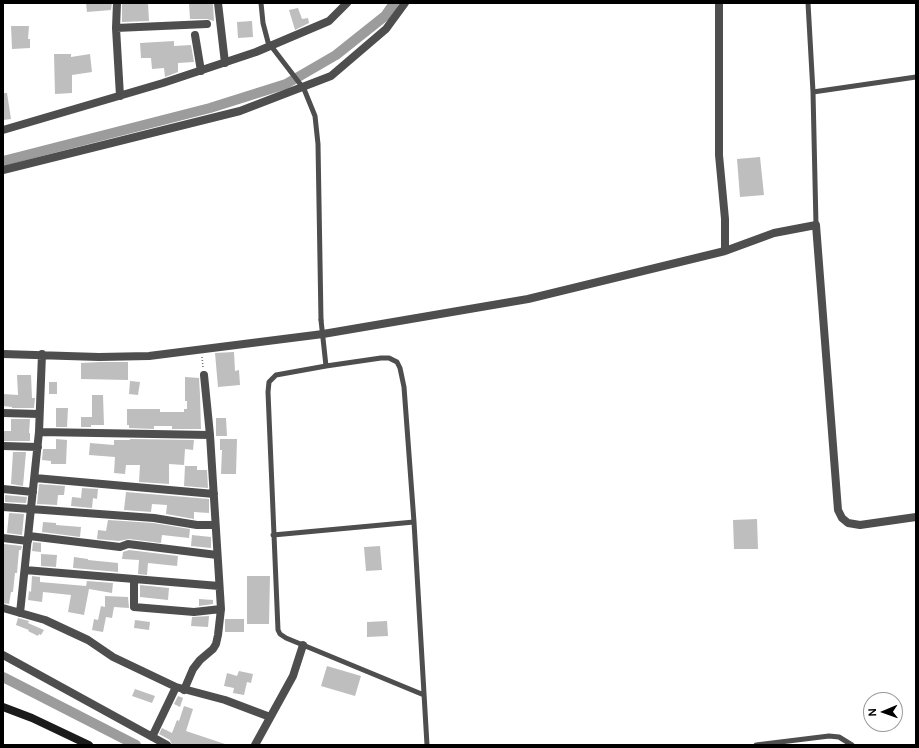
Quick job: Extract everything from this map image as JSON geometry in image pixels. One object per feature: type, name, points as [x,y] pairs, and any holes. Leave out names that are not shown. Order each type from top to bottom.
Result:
[{"type":"street","points":[[117,3],[116,28],[120,96]]},
{"type":"street","points":[[218,3],[225,63]]},
{"type":"street","points":[[3,130],[120,96],[256,52],[329,21],[346,3]]},
{"type":"street","points":[[3,170],[240,111],[331,76],[386,29],[405,3]]},
{"type":"street","points":[[719,3],[719,155],[726,219],[725,251]]},
{"type":"street","points":[[116,28],[207,24]]},
{"type":"street","points":[[195,34],[201,71]]},
{"type":"street","points":[[3,354],[42,354],[99,357],[142,356],[201,350],[322,334],[528,299],[725,251],[774,233],[816,225],[838,510],[842,518],[848,523],[860,525],[916,518]]},
{"type":"street","points":[[20,613],[38,447],[42,354]]},
{"type":"street","points":[[184,690],[193,670],[200,660],[213,650],[216,644],[221,609],[210,435],[204,375]]},
{"type":"street","points":[[3,413],[39,414]]},
{"type":"street","points":[[39,432],[210,435]]},
{"type":"street","points":[[3,446],[38,447]]},
{"type":"street","points":[[35,478],[214,494]]},
{"type":"street","points":[[3,489],[34,492]]},
{"type":"street","points":[[3,507],[154,518],[196,525],[215,525]]},
{"type":"street","points":[[3,538],[120,547],[133,544],[217,555]]},
{"type":"street","points":[[25,570],[219,586]]},
{"type":"street","points":[[134,580],[134,607],[194,612],[221,609]]},
{"type":"street","points":[[3,608],[46,620],[88,640],[113,657],[176,687],[225,700],[270,717]]},
{"type":"street","points":[[255,745],[293,676],[303,645]]},
{"type":"street","points":[[3,655],[167,745]]},
{"type":"street","points":[[152,737],[176,687]]},
{"type":"street","points":[[3,707],[32,718],[89,745]]},
{"type":"lane","points":[[261,3],[263,23],[268,42],[304,89],[315,116],[318,144],[321,320],[326,366]]},
{"type":"lane","points":[[808,3],[813,92],[816,225]]},
{"type":"lane","points":[[813,92],[916,77]]},
{"type":"lane","points":[[424,695],[303,645],[280,634],[278,630],[268,392],[268,382],[276,375],[326,366],[389,358],[397,362],[400,368],[404,387],[414,522],[427,745]]},
{"type":"lane","points":[[273,535],[414,522]]},
{"type":"lane","points":[[756,745],[829,736],[839,737],[852,745]]},
{"type":"path","points":[[201,350],[204,375]]},
{"type":"building","points":[[86,3],[112,3],[111,10],[87,12]]},
{"type":"building","points":[[122,3],[148,3],[149,21],[122,22]]},
{"type":"building","points":[[189,3],[213,3],[214,21],[207,19],[190,19]]},
{"type":"building","points":[[298,8],[302,19],[308,18],[309,23],[295,30],[289,10]]},
{"type":"building","points":[[252,21],[253,37],[238,38],[237,22]]},
{"type":"building","points":[[11,26],[29,26],[28,39],[30,39],[30,48],[12,49]]},
{"type":"building","points":[[174,41],[174,46],[191,45],[194,62],[178,63],[178,72],[165,77],[164,68],[152,69],[151,58],[141,58],[140,43]]},
{"type":"building","points":[[54,54],[71,54],[71,57],[90,54],[92,72],[72,75],[72,93],[55,94]]},
{"type":"building","points":[[3,93],[7,93],[11,119],[3,120]]},
{"type":"building","points":[[760,157],[764,195],[740,197],[737,159]]},
{"type":"building","points":[[234,352],[235,371],[239,370],[240,385],[218,387],[215,353]]},
{"type":"building","points":[[128,362],[128,380],[81,379],[81,363]]},
{"type":"building","points":[[17,375],[31,375],[32,398],[35,398],[34,408],[12,408],[3,406],[3,394],[18,395]]},
{"type":"building","points":[[185,377],[199,378],[201,429],[172,429],[172,426],[154,426],[154,429],[129,428],[129,425],[127,425],[127,409],[160,409],[160,412],[184,412],[184,409],[187,409],[187,401],[185,401]]},
{"type":"building","points":[[130,381],[140,382],[138,395],[129,394]]},
{"type":"building","points":[[49,382],[57,382],[57,394],[49,394]]},
{"type":"building","points":[[92,395],[103,395],[104,425],[81,427],[81,417],[92,417]]},
{"type":"building","points":[[56,408],[68,408],[67,427],[56,427]]},
{"type":"building","points":[[216,418],[226,418],[227,436],[216,436]]},
{"type":"building","points":[[11,419],[30,419],[30,441],[3,441],[3,431],[11,431]]},
{"type":"building","points":[[56,439],[67,440],[66,464],[51,464],[51,461],[42,460],[43,449],[56,449]]},
{"type":"building","points":[[220,439],[237,439],[236,474],[221,474],[222,450],[220,450]]},
{"type":"building","points":[[114,440],[194,440],[193,450],[185,449],[184,465],[169,464],[169,484],[139,482],[140,465],[126,465],[125,474],[114,473],[115,457],[89,455],[90,443],[114,445]]},
{"type":"building","points":[[13,452],[26,452],[23,486],[11,484]]},
{"type":"building","points":[[185,466],[197,466],[197,470],[207,470],[208,488],[184,486]]},
{"type":"building","points":[[39,484],[65,486],[64,495],[58,495],[57,505],[37,504]]},
{"type":"building","points":[[82,488],[98,489],[97,499],[93,498],[92,508],[71,506],[72,497],[81,498]]},
{"type":"building","points":[[126,492],[209,499],[209,513],[194,512],[194,519],[166,514],[167,505],[152,504],[151,512],[124,510]]},
{"type":"building","points":[[5,495],[27,497],[26,503],[5,502]]},
{"type":"building","points":[[9,513],[24,514],[22,535],[7,533]]},
{"type":"building","points":[[757,519],[758,549],[734,549],[733,520]]},
{"type":"building","points":[[108,520],[153,523],[190,529],[189,538],[162,535],[161,543],[129,539],[119,541],[97,539],[98,530],[106,531]]},
{"type":"building","points":[[43,522],[56,523],[56,525],[81,527],[80,537],[42,532]]},
{"type":"building","points":[[192,535],[211,537],[211,548],[191,546]]},
{"type":"building","points":[[33,542],[41,543],[41,552],[32,551]]},
{"type":"building","points":[[4,544],[22,546],[21,550],[19,550],[17,573],[15,573],[13,592],[11,592],[9,604],[3,603]]},
{"type":"building","points":[[380,546],[382,570],[366,571],[364,547]]},
{"type":"building","points":[[129,550],[178,556],[177,566],[148,563],[147,575],[138,574],[139,560],[122,559],[123,552]]},
{"type":"building","points":[[41,554],[57,555],[56,567],[41,566]]},
{"type":"building","points":[[74,557],[118,563],[118,572],[73,568]]},
{"type":"building","points":[[32,576],[40,577],[40,582],[86,586],[87,581],[113,583],[112,593],[89,589],[84,615],[68,612],[71,595],[43,592],[42,602],[28,600],[29,591],[31,592]]},
{"type":"building","points":[[247,576],[270,576],[269,624],[247,624]]},
{"type":"building","points":[[140,585],[169,588],[168,600],[140,597]]},
{"type":"building","points":[[105,596],[128,597],[129,608],[114,607],[112,618],[106,617],[103,632],[92,630],[94,619],[98,620],[101,606],[105,607]]},
{"type":"building","points":[[199,599],[213,600],[213,604],[199,606]]},
{"type":"building","points":[[209,616],[208,627],[191,626],[192,617]]},
{"type":"building","points":[[18,618],[29,621],[28,623],[44,630],[41,635],[39,634],[38,636],[28,631],[29,630],[16,625]]},
{"type":"building","points":[[225,619],[244,619],[244,632],[225,632]]},
{"type":"building","points":[[135,620],[150,622],[149,630],[134,628]]},
{"type":"building","points":[[387,621],[388,636],[367,637],[367,622]]},
{"type":"building","points":[[327,666],[361,676],[355,696],[321,686]]},
{"type":"building","points":[[239,671],[253,674],[251,683],[247,682],[244,695],[233,693],[234,688],[224,686],[227,673],[237,676]]},
{"type":"building","points":[[135,689],[155,696],[152,703],[132,696]]},
{"type":"building","points":[[178,696],[183,698],[180,707],[174,704]]},
{"type":"building","points":[[184,706],[193,709],[186,731],[225,745],[172,745],[170,740],[159,734],[162,728],[172,733],[177,720],[179,721]]},
{"type":"waterway","points":[[3,161],[210,108],[286,84],[336,55],[385,16],[394,3]]},
{"type":"waterway","points":[[3,677],[136,745]]}]
